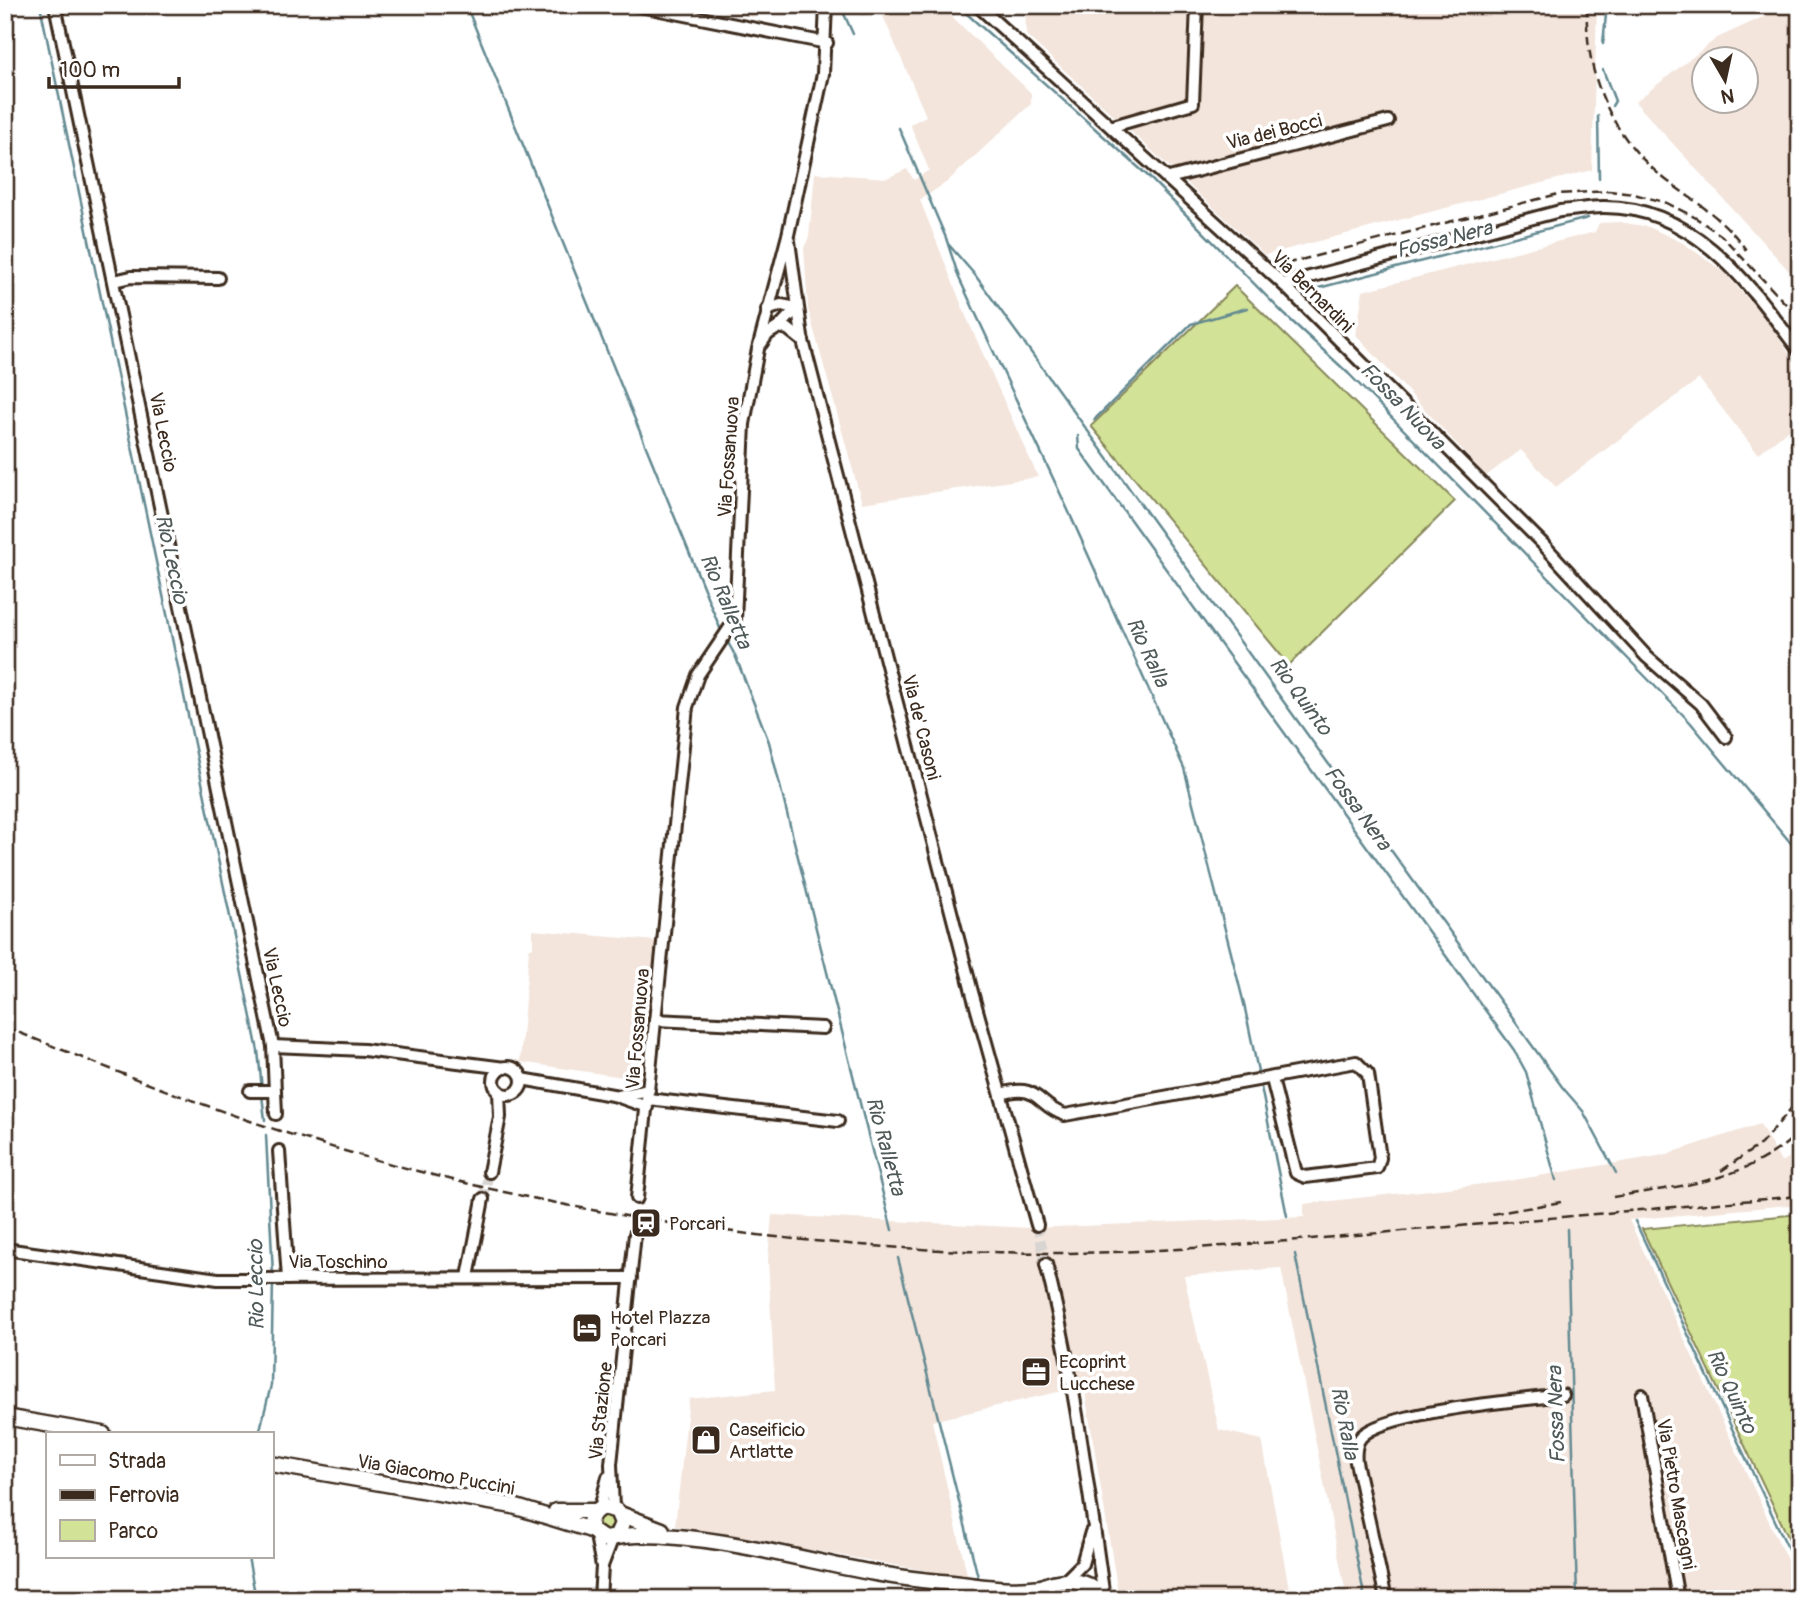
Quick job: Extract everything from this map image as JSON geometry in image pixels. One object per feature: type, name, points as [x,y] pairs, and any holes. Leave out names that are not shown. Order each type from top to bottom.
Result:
[{"type":"main road","points":[[5,1417],[91,1432]]},
{"type":"main road","name":"Via Giacomo Puccini","points":[[273,1464],[513,1506],[593,1533]]},
{"type":"main road","points":[[513,1506],[607,1510],[643,1524],[708,1541],[929,1582],[1039,1593],[1066,1580],[1088,1586],[1104,1599]]},
{"type":"main road","points":[[607,1510],[591,1517],[593,1533],[604,1539],[615,1536],[708,1541]]},
{"type":"main road","points":[[607,1510],[622,1523],[615,1536]]},
{"type":"main road","points":[[929,1582],[995,1599]]},
{"type":"street","name":"Via Leccio","points":[[55,5],[273,1046],[276,1114]]},
{"type":"street","points":[[635,5],[827,43]]},
{"type":"street","name":"Via Fossanuova","points":[[636,1198],[687,707],[698,675],[735,620],[744,424],[767,310],[788,234],[827,43],[826,5]]},
{"type":"street","name":"Via Bernardini","points":[[977,5],[1113,126],[1283,285],[1542,543],[1647,657],[1701,704],[1726,737]]},
{"type":"street","points":[[1113,126],[1193,103],[1197,5]]},
{"type":"street","name":"Via dei Bocci","points":[[1169,178],[1388,121]]},
{"type":"street","points":[[1283,285],[1560,211],[1606,207],[1669,222],[1720,255],[1752,289],[1800,352]]},
{"type":"street","name":"Via de' Casoni","points":[[788,234],[804,342],[972,992],[1037,1225]]},
{"type":"street","points":[[114,281],[131,277],[218,278]]},
{"type":"street","points":[[767,310],[781,305],[797,308]]},
{"type":"street","points":[[758,349],[768,334],[779,327],[797,308]]},
{"type":"street","points":[[779,327],[788,329],[804,342]]},
{"type":"street","points":[[655,1020],[823,1028]]},
{"type":"street","points":[[273,1046],[364,1050],[514,1069],[518,1087],[500,1116]]},
{"type":"street","points":[[1001,1094],[1026,1090],[1036,1093],[1055,1112],[1065,1115],[1356,1062],[1367,1074],[1380,1158],[1377,1168],[1305,1177],[1296,1173],[1270,1079]]},
{"type":"street","points":[[472,1065],[495,1077],[499,1091],[500,1116],[489,1172]]},
{"type":"street","points":[[495,1077],[505,1068]]},
{"type":"street","points":[[499,1091],[518,1087],[550,1086],[838,1121]]},
{"type":"street","points":[[253,1091],[275,1091]]},
{"type":"street","points":[[617,1096],[648,1099]]},
{"type":"street","points":[[277,1279],[279,1150]]},
{"type":"street","points":[[468,1277],[483,1199]]},
{"type":"street","name":"Via Stazione","points":[[607,1510],[635,1234]]},
{"type":"street","name":"Via Toschino","points":[[5,1249],[192,1276],[277,1279],[631,1278]]},
{"type":"street","points":[[1046,1264],[1071,1374],[1104,1599]]},
{"type":"street","points":[[1386,1599],[1356,1462],[1355,1449],[1362,1436],[1379,1426],[1417,1415],[1563,1395]]},
{"type":"street","name":"Via Pietro Mascagni","points":[[1642,1395],[1678,1599]]},
{"type":"street","points":[[1066,1580],[1086,1557],[1093,1523]]},
{"type":"street","points":[[593,1533],[602,1566],[600,1599]]},
{"type":"street","points":[[602,1566],[615,1536]]},
{"type":"shaded area","points":[[694,5],[753,5],[754,17]]},
{"type":"shaded area","points":[[856,5],[940,5],[1031,93],[1031,104],[947,182],[920,200],[966,316],[1038,477],[862,503],[808,309],[804,248],[809,237],[815,173],[887,178],[907,169],[914,180],[929,170],[910,124],[926,116],[880,9],[862,16]]},
{"type":"shaded area","points":[[1025,5],[1597,5],[1592,170],[1265,255],[1026,35]]},
{"type":"shaded area","points":[[1789,5],[1800,5],[1800,283],[1635,102],[1689,60],[1689,116],[1759,116],[1759,46],[1707,46],[1717,38]]},
{"type":"shaded area","points":[[1620,222],[1649,227],[1683,243],[1724,272],[1769,323],[1800,370],[1800,420],[1758,454],[1699,379],[1556,487],[1521,450],[1486,476],[1356,335],[1363,291],[1595,232],[1599,223]]},
{"type":"shaded area","points":[[533,930],[656,941],[643,1080],[520,1062],[529,949],[533,947]]},
{"type":"shaded area","points":[[1760,1124],[1781,1162],[1800,1151],[1800,1204],[1629,1220],[1800,1588],[1800,1599],[1347,1599],[1281,1268],[1184,1276],[1219,1430],[1262,1440],[1291,1599],[1119,1599],[1084,1386],[932,1421],[968,1578],[675,1526],[689,1399],[775,1390],[768,1259],[772,1215],[1031,1228],[1304,1217],[1304,1204],[1502,1182],[1664,1155]]},
{"type":"green space","points":[[1235,286],[1455,501],[1289,665],[1091,426]]},
{"type":"green space","points":[[1800,1214],[1800,1562],[1642,1229]]},
{"type":"green space","points":[[606,1513],[616,1520],[611,1532],[602,1532],[597,1525],[598,1517]]},
{"type":"waterway","name":"Rio Leccio","points":[[40,5],[258,1051],[262,1089]]},
{"type":"waterway","name":"Rio Ralletta","points":[[466,5],[722,633]]},
{"type":"waterway","name":"Rio Ralla","points":[[840,5],[853,34]]},
{"type":"waterway","name":"Fossa Nuova","points":[[957,5],[1148,176],[1284,314],[1349,374],[1690,722],[1800,854]]},
{"type":"waterway","name":"Fossa Nera","points":[[1603,44],[1607,5]]},
{"type":"waterway","name":"Fossa Nera","points":[[1603,70],[1615,101],[1612,106]]},
{"type":"waterway","name":"Fossa Nera","points":[[1598,116],[1599,178]]},
{"type":"waterway","name":"Rio Ralla","points":[[899,128],[946,238],[959,278],[1068,510],[1184,768],[1244,1004],[1259,1076]]},
{"type":"waterway","name":"Fossa Nera","points":[[1307,291],[1588,218]]},
{"type":"waterway","name":"Rio Quinto","points":[[949,245],[975,275],[1563,1088],[1583,1111],[1616,1173]]},
{"type":"waterway","name":"Fossa Nera","points":[[1094,420],[1191,324],[1247,308]]},
{"type":"waterway","name":"Fossa Nera","points":[[1078,436],[1079,449],[1514,1050],[1526,1072],[1556,1180]]},
{"type":"waterway","name":"Rio Ralletta","points":[[727,641],[769,742],[892,1230]]},
{"type":"waterway","name":"Rio Ralla","points":[[1260,1082],[1287,1216]]},
{"type":"waterway","name":"Rio Leccio","points":[[262,1095],[265,1120]]},
{"type":"waterway","name":"Rio Leccio","points":[[266,1135],[273,1275]]},
{"type":"waterway","name":"Rio Quinto","points":[[1635,1221],[1800,1574]]},
{"type":"waterway","name":"Fossa Nera","points":[[1567,1229],[1577,1599]]},
{"type":"waterway","name":"Rio Ralla","points":[[1295,1254],[1365,1599]]},
{"type":"waterway","name":"Rio Ralletta","points":[[898,1258],[979,1581]]},
{"type":"waterway","name":"Rio Leccio","points":[[259,1432],[271,1385],[273,1281]]},
{"type":"waterway","name":"Rio Leccio","points":[[248,1558],[256,1599]]},
{"type":"tunnel","points":[[483,1199],[489,1172]]},
{"type":"tunnel","points":[[1037,1225],[1046,1264]]},
{"type":"railway","points":[[1587,5],[1590,55],[1596,79],[1616,124],[1647,163],[1719,220],[1746,250]]},
{"type":"railway","points":[[1285,264],[1558,194],[1609,191],[1634,194],[1667,203],[1696,218],[1722,236],[1800,319]]},
{"type":"railway","points":[[5,1027],[237,1116],[407,1168],[593,1210],[782,1238],[972,1251],[1145,1251],[1800,1196]]},
{"type":"railway","points":[[1721,1171],[1761,1144],[1800,1098]]},
{"type":"railway","points":[[1613,1197],[1689,1185],[1735,1172],[1779,1149],[1800,1132]]},
{"type":"railway","points":[[1492,1214],[1561,1202]]},
{"type":"place","name":"Porcari","points":[[646,1223]]},
{"type":"place","name":"Hotel Plazza Porcari","points":[[587,1328]]},
{"type":"place","name":"Ecoprint Lucchese","points":[[1036,1372]]},
{"type":"place","name":"Caseificio Artlatte","points":[[706,1440]]}]
